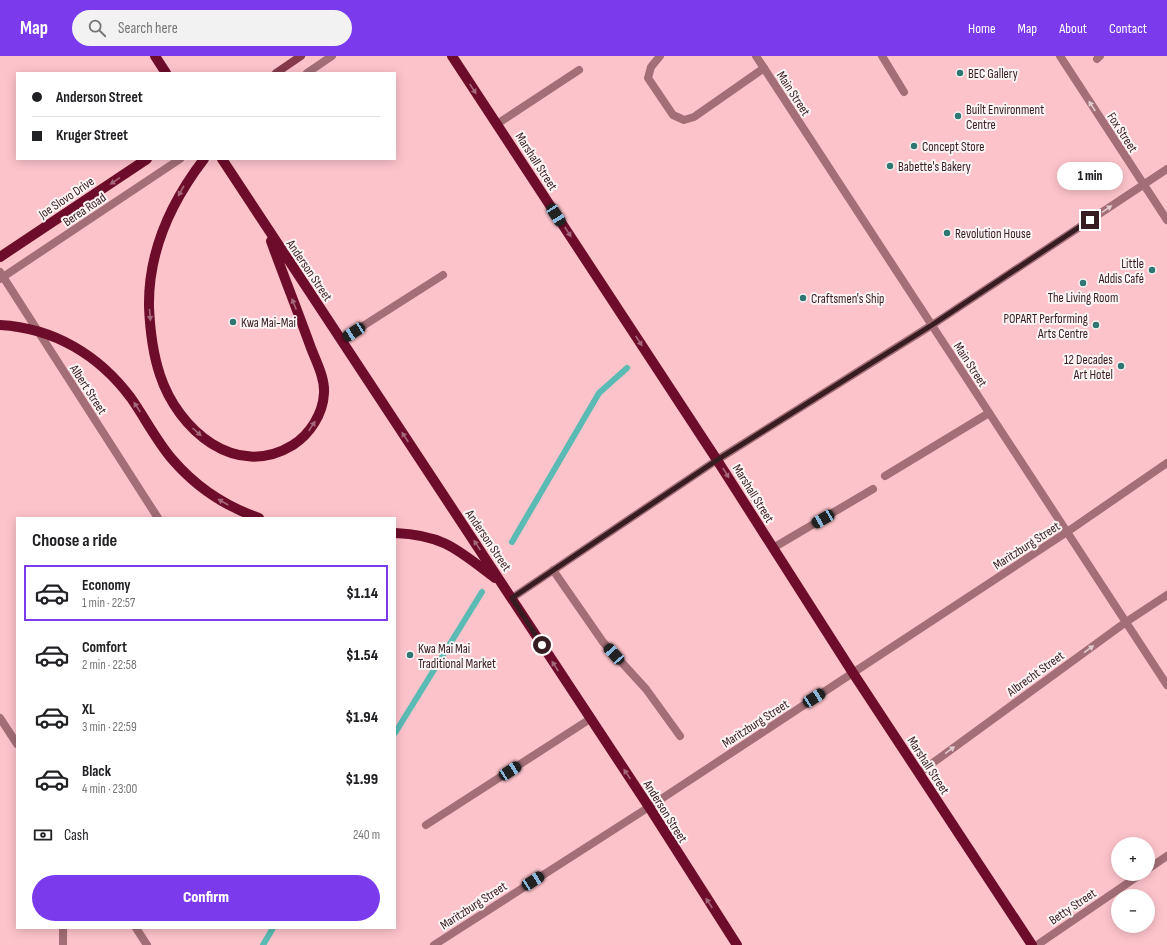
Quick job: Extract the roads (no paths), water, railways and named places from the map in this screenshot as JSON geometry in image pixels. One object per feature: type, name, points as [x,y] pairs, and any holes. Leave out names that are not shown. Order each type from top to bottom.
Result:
[{"type":"main road","points":[[155,56],[165,72]]},
{"type":"main road","points":[[278,72],[302,56]]},
{"type":"main road","name":"Marshall Street","points":[[452,56],[717,460],[853,673],[1032,945]]},
{"type":"main road","name":"Joe Slovo Drive","points":[[0,258],[146,160]]},
{"type":"main road","points":[[203,160],[188,179],[169,212],[157,247],[152,272],[149,306],[152,341],[161,376],[175,405],[194,430],[227,453],[250,458],[265,457],[283,451],[301,440],[312,427],[320,413],[324,392],[316,363],[265,226]]},
{"type":"main road","name":"Anderson Street","points":[[223,160],[649,807],[737,945]]},
{"type":"main road","points":[[0,324],[18,326],[39,331],[89,354],[109,372],[131,398],[171,458],[191,478],[211,495],[238,511],[256,517]]},
{"type":"main road","points":[[396,534],[429,536],[457,548],[502,583]]},
{"type":"street","points":[[308,72],[332,56]]},
{"type":"street","points":[[660,56],[650,67],[648,78],[673,115],[684,120],[694,117],[764,68]]},
{"type":"street","name":"Main Street","points":[[756,56],[1167,685]]},
{"type":"street","points":[[882,56],[904,92]]},
{"type":"street","name":"Fox Street","points":[[1060,56],[1167,220]]},
{"type":"street","points":[[497,124],[579,70]]},
{"type":"street","name":"Berea Road","points":[[1,276],[178,160]]},
{"type":"street","points":[[512,598],[717,460],[932,325],[1167,169]]},
{"type":"street","points":[[341,340],[443,275]]},
{"type":"street","name":"Albert Street","points":[[1,276],[157,517]]},
{"type":"street","points":[[886,476],[989,413]]},
{"type":"street","name":"Maritzburg Street","points":[[434,945],[444,942],[1067,532],[1167,463]]},
{"type":"street","points":[[773,548],[873,489]]},
{"type":"street","points":[[553,570],[603,642],[646,689],[680,736]]},
{"type":"street","name":"Albrecht Street","points":[[919,773],[1126,622],[1167,595]]},
{"type":"street","points":[[0,718],[16,742]]},
{"type":"street","points":[[426,825],[590,719]]},
{"type":"street","points":[[1155,864],[1167,856]]},
{"type":"street","name":"Betty Street","points":[[1037,945],[1131,881]]},
{"type":"street","points":[[63,929],[63,945]]},
{"type":"street","points":[[137,929],[147,945]]},
{"type":"waterway","points":[[512,542],[599,393],[627,368]]},
{"type":"waterway","points":[[396,731],[482,592]]},
{"type":"waterway","points":[[263,945],[272,929]]},
{"type":"place","name":"BEC Gallery","points":[[960,73]]},
{"type":"place","name":"Built Environment Centre","points":[[958,116]]},
{"type":"place","name":"Concept Store","points":[[914,146]]},
{"type":"place","name":"Babette's Bakery","points":[[890,166]]},
{"type":"place","name":"Revolution House","points":[[947,233]]},
{"type":"place","name":"Little Addis Café","points":[[1152,270]]},
{"type":"place","name":"The Living Room","points":[[1083,283]]},
{"type":"place","name":"Craftsmen's Ship","points":[[803,298]]},
{"type":"place","name":"Kwa Mai-Mai","points":[[233,322]]},
{"type":"place","name":"POPART Performing Arts Centre","points":[[1096,325]]},
{"type":"place","name":"12 Decades Art Hotel","points":[[1121,366]]},
{"type":"place","name":"Kwa Mai Mai Traditional Market","points":[[410,655]]}]
